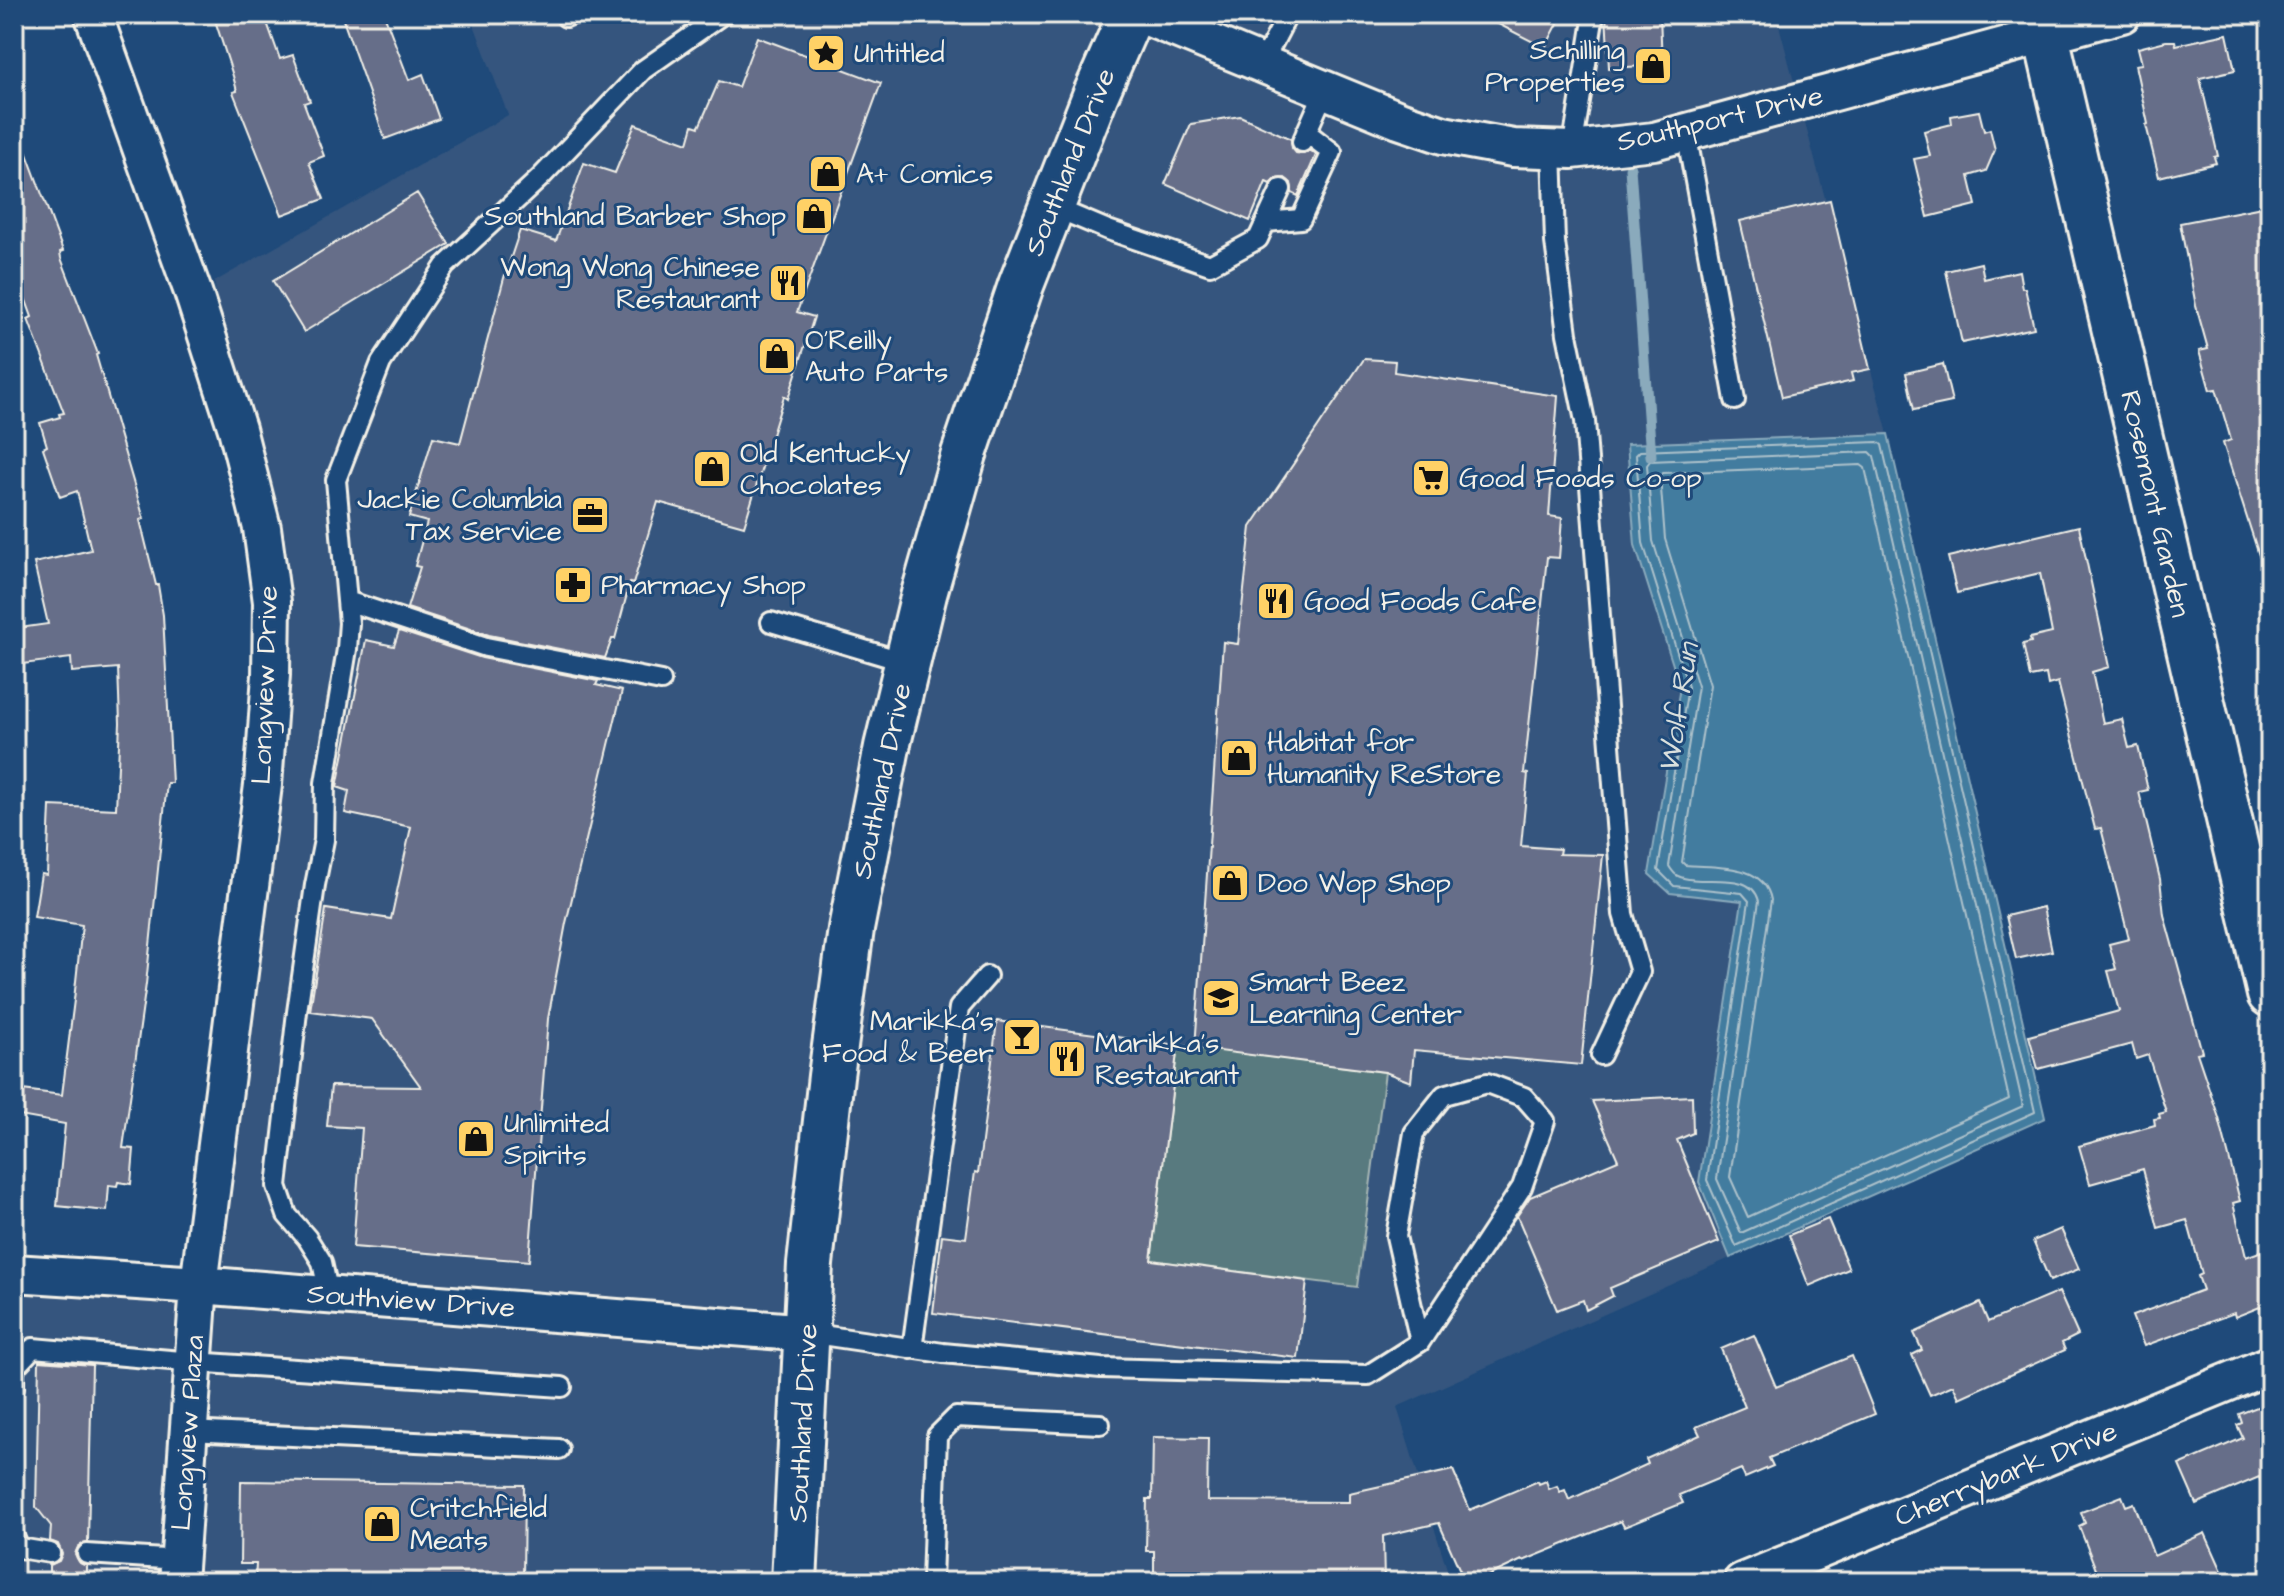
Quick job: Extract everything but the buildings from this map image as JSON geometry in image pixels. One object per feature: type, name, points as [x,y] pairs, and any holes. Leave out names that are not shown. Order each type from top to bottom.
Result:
[{"type":"main road","name":"Southland Drive","points":[[794,1582],[810,1264],[851,929],[887,747],[924,594],[964,454],[1051,206],[1131,14]]},
{"type":"main road","name":"Rosemont Garden","points":[[2043,25],[2270,994]]},
{"type":"street","name":"Longview Drive","points":[[93,14],[193,292],[237,429],[262,528],[272,602],[271,675],[263,785],[199,1285]]},
{"type":"street","name":"Southport Drive","points":[[1140,14],[1443,135],[1513,148],[1562,150],[1654,141],[2043,25],[2122,14]]},
{"type":"street","name":"Southview Drive","points":[[14,1273],[808,1333]]},
{"type":"street","name":"Longview Plaza","points":[[179,1571],[199,1285]]},
{"type":"street","name":"Cherrybark Drive","points":[[1742,1582],[2270,1365]]},
{"type":"lane","points":[[565,14],[566,17],[573,14]]},
{"type":"lane","points":[[329,1295],[322,1262],[287,1215],[277,1186],[297,1012],[324,840],[325,783],[347,649],[349,623],[336,480],[381,363],[445,266],[540,178],[643,70],[723,14]]},
{"type":"lane","points":[[1262,64],[1288,14]]},
{"type":"lane","points":[[1594,14],[1562,150],[1557,257],[1567,334],[1585,421],[1623,914],[1640,972],[1601,1055]]},
{"type":"lane","points":[[1266,222],[1301,219],[1332,152],[1304,138],[1325,90]]},
{"type":"lane","points":[[1686,132],[1735,400]]},
{"type":"lane","points":[[1051,206],[1108,230],[1210,265],[1258,239],[1281,189]]},
{"type":"lane","points":[[347,601],[486,647],[661,681]]},
{"type":"lane","points":[[771,622],[908,663]]},
{"type":"lane","points":[[912,1349],[959,1008],[987,976]]},
{"type":"lane","points":[[808,1333],[912,1349],[1101,1368],[1368,1375],[1420,1342],[1522,1187],[1545,1121],[1524,1097],[1487,1083],[1444,1095],[1414,1133],[1396,1236],[1420,1342]]},
{"type":"lane","points":[[14,1387],[14,1368],[33,1348],[562,1387]]},
{"type":"lane","points":[[932,1582],[937,1436],[956,1417],[1100,1424]]},
{"type":"lane","points":[[189,1431],[559,1449]]},
{"type":"lane","points":[[14,1537],[19,1548],[50,1553]]},
{"type":"lane","points":[[87,1554],[179,1571]]},
{"type":"shaded area","points":[[470,14],[1776,14],[1888,434],[1627,444],[1635,545],[1680,687],[1649,874],[1670,893],[1742,901],[1699,1182],[1730,1258],[1397,1407],[1451,1582],[14,1582],[14,1273],[198,1285],[272,602],[214,282],[508,115]]},
{"type":"green space","points":[[1178,1045],[1385,1072],[1357,1287],[1151,1260]]},
{"type":"water","points":[[1888,434],[2045,1118],[1730,1258],[1699,1182],[1742,901],[1670,893],[1649,874],[1680,687],[1635,545],[1627,444]]},
{"type":"waterway","name":"Wolf Run","points":[[1630,168],[1651,456]]},
{"type":"place","name":"Untitled","points":[[826,53]]},
{"type":"place","name":"Schilling Properties","points":[[1653,66]]},
{"type":"place","name":"A+ Comics","points":[[828,174]]},
{"type":"place","name":"Southland Barber Shop","points":[[814,216]]},
{"type":"place","name":"Wong Wong Chinese Restaurant","points":[[788,283]]},
{"type":"place","name":"O'Reilly Auto Parts","points":[[777,356]]},
{"type":"place","name":"Old Kentucky Chocolates","points":[[712,469]]},
{"type":"place","name":"Good Foods Co-op","points":[[1431,478]]},
{"type":"place","name":"Jackie Columbia Tax Service","points":[[590,515]]},
{"type":"place","name":"Pharmacy Shop","points":[[573,585]]},
{"type":"place","name":"Good Foods Cafe","points":[[1276,601]]},
{"type":"place","name":"Habitat for Humanity ReStore","points":[[1239,758]]},
{"type":"place","name":"Doo Wop Shop","points":[[1230,883]]},
{"type":"place","name":"Smart Beez Learning Center","points":[[1221,998]]},
{"type":"place","name":"Marikka's Food & Beer","points":[[1022,1037]]},
{"type":"place","name":"Marikka's Restaurant","points":[[1067,1059]]},
{"type":"place","name":"Unlimited Spirits","points":[[476,1139]]},
{"type":"place","name":"Critchfield Meats","points":[[382,1524]]}]
